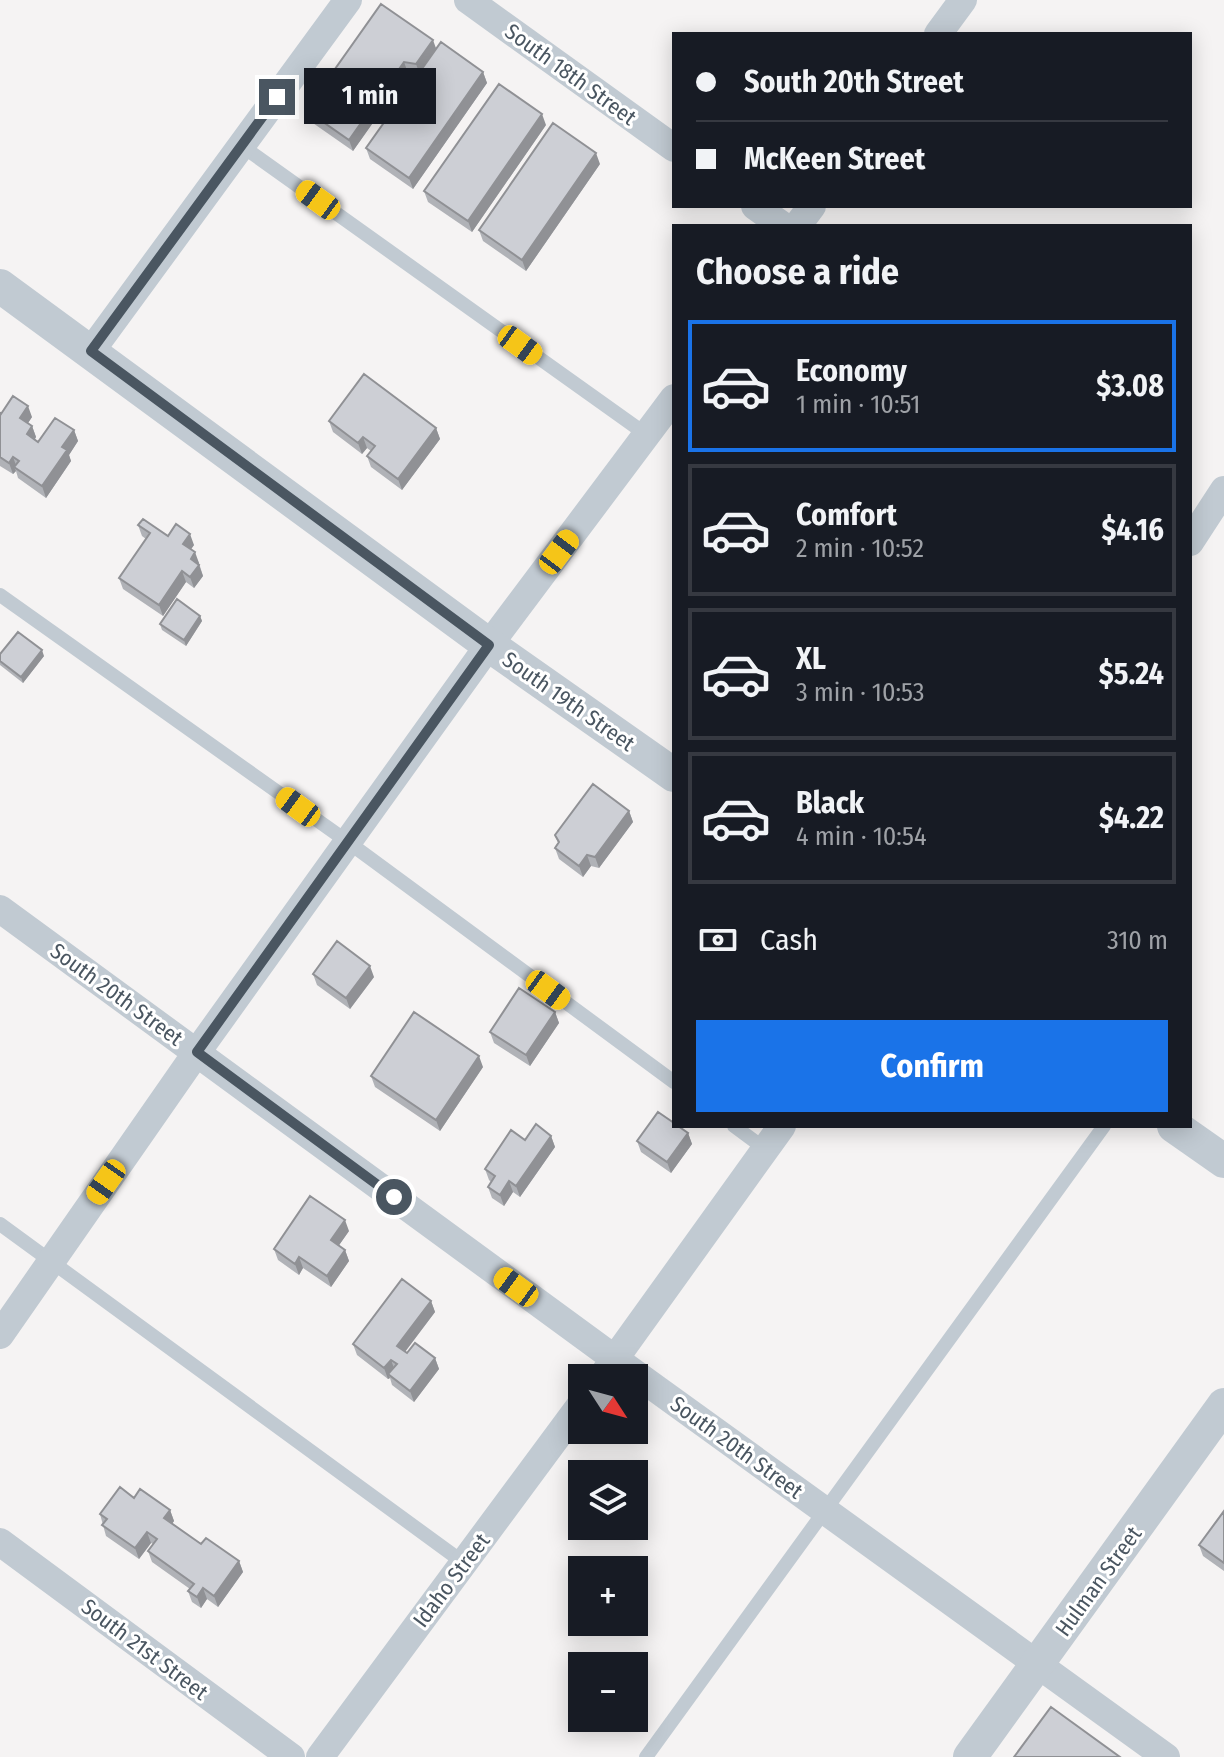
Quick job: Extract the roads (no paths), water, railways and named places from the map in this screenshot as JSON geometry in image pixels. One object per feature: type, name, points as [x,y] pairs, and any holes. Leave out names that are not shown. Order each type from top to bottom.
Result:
[{"type":"street","points":[[91,351],[348,0]]},
{"type":"street","name":"South 18th Street","points":[[468,0],[672,147]]},
{"type":"street","points":[[939,32],[963,0]]},
{"type":"street","points":[[758,208],[780,224]]},
{"type":"street","name":"South 19th Street","points":[[0,286],[489,645],[672,774]]},
{"type":"street","points":[[0,1335],[197,1052],[489,645],[672,401]]},
{"type":"street","points":[[1194,529],[1224,490]]},
{"type":"street","name":"South 20th Street","points":[[0,909],[197,1052],[603,1364]]},
{"type":"street","points":[[611,1364],[781,1128]]},
{"type":"street","points":[[1177,1128],[1224,1161]]},
{"type":"street","name":"South 20th Street","points":[[648,1394],[825,1511],[1166,1757]]},
{"type":"street","name":"Hulman Street","points":[[970,1757],[1224,1405]]},
{"type":"street","name":"Idaho Street","points":[[320,1757],[568,1422]]},
{"type":"street","name":"South 21st Street","points":[[0,1542],[291,1757]]},
{"type":"lane","points":[[242,146],[647,435]]},
{"type":"lane","points":[[0,595],[348,842],[672,1081]]},
{"type":"lane","points":[[737,1128],[765,1149]]},
{"type":"lane","points":[[646,1757],[1103,1128]]},
{"type":"lane","points":[[0,1224],[464,1563]]}]
